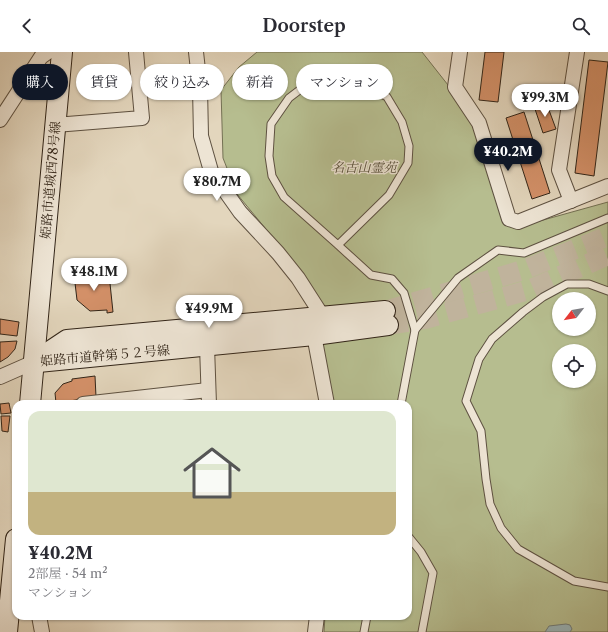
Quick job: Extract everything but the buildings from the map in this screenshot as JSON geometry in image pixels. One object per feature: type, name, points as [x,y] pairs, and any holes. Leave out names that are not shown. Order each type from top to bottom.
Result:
[{"type":"street","points":[[0,120],[41,58],[47,52]]},
{"type":"street","name":"姫路市道城西78号線","points":[[30,400],[62,52]]},
{"type":"street","points":[[55,125],[142,118],[136,52]]},
{"type":"street","points":[[196,52],[200,88],[201,136],[211,171],[240,212],[278,253],[298,278],[323,317]]},
{"type":"street","points":[[460,52],[455,87],[479,123],[509,219],[518,222],[608,186]]},
{"type":"street","points":[[571,200],[559,170],[577,52]]},
{"type":"street","name":"姫路市道幹第５２号線","points":[[323,317],[386,318],[314,335],[34,362],[68,340],[323,317]]},
{"type":"street","points":[[314,335],[326,400]]},
{"type":"street","points":[[155,400],[209,397],[207,346]]},
{"type":"street","points":[[0,377],[34,362]]},
{"type":"street","points":[[7,632],[12,607]]},
{"type":"street","points":[[40,620],[42,632]]},
{"type":"street","points":[[315,632],[316,620]]},
{"type":"lane","points":[[338,245],[389,194],[408,163],[409,146],[402,122],[387,97],[355,80],[335,78],[310,82],[289,98],[271,124],[268,156],[272,176],[284,197],[371,275],[392,279],[404,293],[415,330],[402,400]]},
{"type":"lane","points":[[415,330],[458,278],[498,250],[524,253],[608,218]]},
{"type":"lane","points":[[608,291],[589,284],[567,284],[523,312],[492,339],[488,345],[479,359],[466,400],[481,431],[490,504],[501,528],[518,549],[574,581],[608,587]]},
{"type":"lane","points":[[412,541],[421,552],[433,573],[422,632]]},
{"type":"lane","points":[[364,632],[366,620]]},
{"type":"green space","name":"名古山霊苑","points":[[257,52],[422,52],[448,85],[473,126],[518,227],[608,202],[608,632],[324,632],[325,620],[412,620],[412,400],[330,400],[303,274],[237,194],[223,158],[221,100],[224,100],[224,86],[232,76],[232,100],[288,100],[288,64],[243,64]]},
{"type":"water","points":[[570,625],[572,629],[570,632],[545,632],[549,626]]},
{"type":"tunnel","points":[[385,311],[523,270],[608,236]]},
{"type":"tunnel","points":[[388,325],[425,319],[529,290],[608,255]]}]
